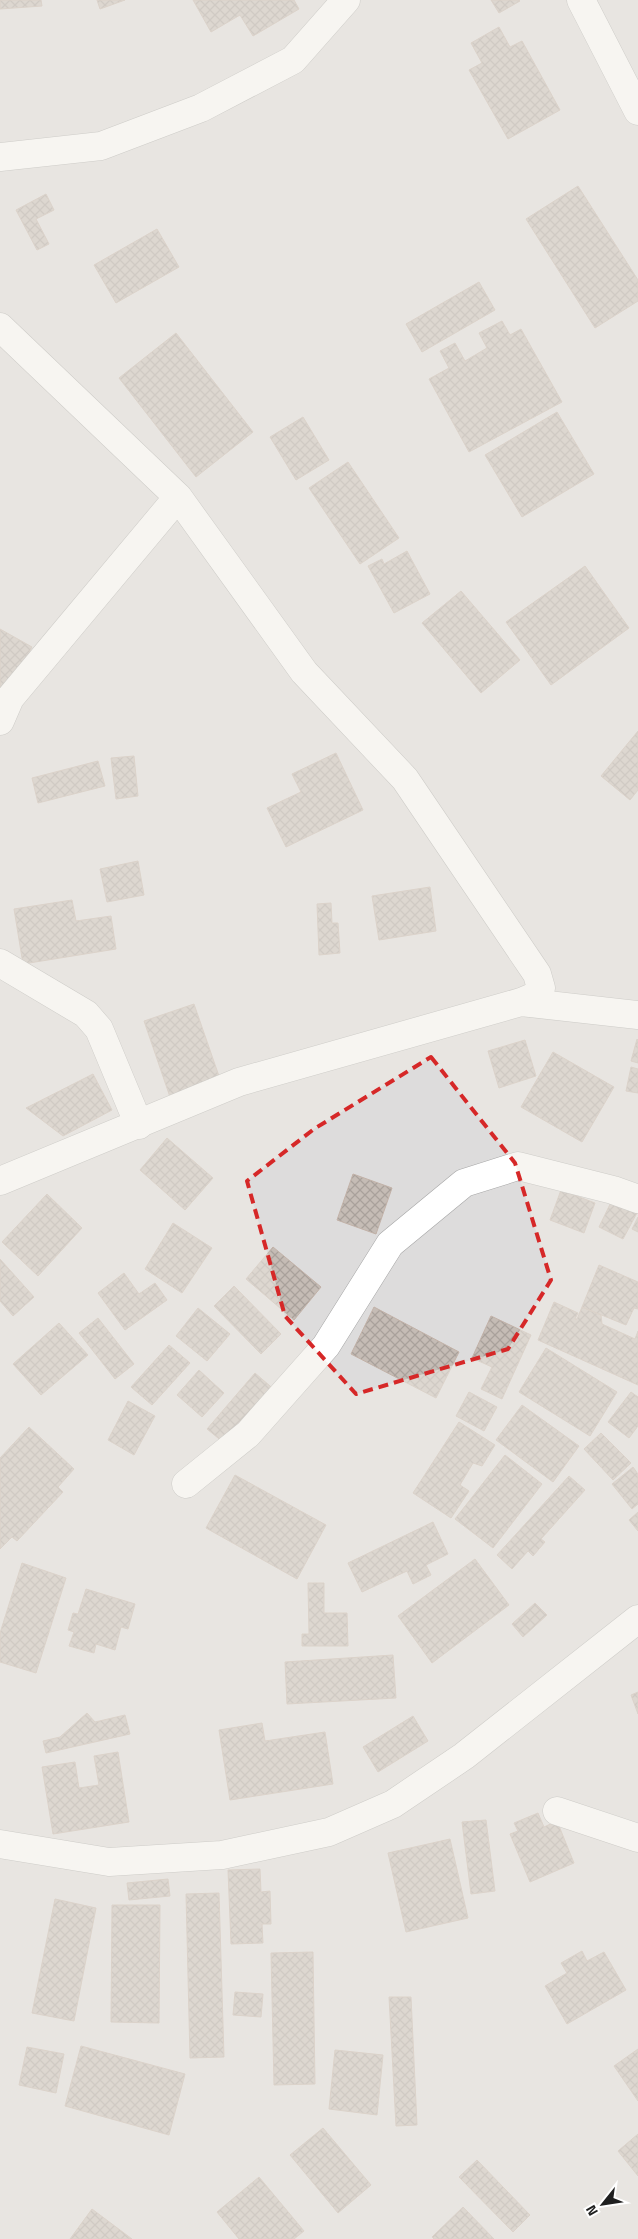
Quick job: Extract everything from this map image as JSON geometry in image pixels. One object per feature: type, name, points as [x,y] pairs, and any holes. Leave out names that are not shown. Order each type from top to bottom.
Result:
[{"type":"street","points":[[0,158],[101,146],[200,108],[293,60],[346,0]]},
{"type":"street","points":[[581,0],[638,111]]},
{"type":"street","points":[[0,327],[178,497],[304,672],[405,779],[538,974],[541,988],[535,996],[521,1002],[239,1082],[0,1181]]},
{"type":"street","points":[[0,721],[10,698],[178,497]]},
{"type":"street","points":[[0,962],[86,1014],[99,1029],[138,1125]]},
{"type":"street","points":[[521,1002],[638,1015]]},
{"type":"street","points":[[186,1484],[248,1434],[326,1346],[390,1244],[464,1183],[518,1166],[613,1190],[638,1199]]},
{"type":"street","points":[[0,1844],[109,1862],[222,1855],[328,1832],[392,1804],[464,1756],[638,1619]]},
{"type":"street","points":[[557,1811],[638,1838]]},
{"type":"highlighted area","points":[[431,1057],[515,1163],[551,1280],[508,1349],[356,1394],[285,1316],[247,1181],[314,1129]]},
{"type":"shaded area","points":[[0,0],[638,0],[638,2239],[0,2239]]},
{"type":"building","points":[[0,0],[41,0],[42,6],[0,9]]},
{"type":"building","points":[[97,0],[125,0],[100,9]]},
{"type":"building","points":[[193,0],[294,0],[299,9],[253,36],[240,15],[211,32]]},
{"type":"building","points":[[491,0],[519,0],[520,1],[499,13]]},
{"type":"building","points":[[499,27],[510,47],[522,41],[560,110],[508,139],[469,70],[482,63],[471,43]]},
{"type":"building","points":[[578,186],[638,280],[638,301],[595,328],[526,219]]},
{"type":"building","points":[[46,194],[54,210],[36,219],[49,244],[37,250],[16,210]]},
{"type":"building","points":[[157,229],[179,267],[116,303],[94,265]]},
{"type":"building","points":[[479,282],[495,310],[422,352],[406,324]]},
{"type":"building","points":[[502,321],[510,335],[521,329],[562,402],[469,452],[429,379],[449,368],[440,351],[455,343],[465,361],[487,348],[479,333]]},
{"type":"building","points":[[176,333],[253,432],[196,477],[119,378]]},
{"type":"building","points":[[557,412],[594,474],[522,517],[485,455]]},
{"type":"building","points":[[303,417],[329,460],[296,480],[270,437]]},
{"type":"building","points":[[348,462],[399,538],[360,564],[309,488]]},
{"type":"building","points":[[407,551],[430,594],[394,613],[368,566],[382,559],[384,564]]},
{"type":"building","points":[[585,566],[629,628],[551,685],[506,622]]},
{"type":"building","points":[[461,591],[520,660],[481,693],[422,623]]},
{"type":"building","points":[[0,629],[32,647],[0,705]]},
{"type":"building","points":[[638,731],[638,790],[630,800],[601,776]]},
{"type":"building","points":[[336,753],[363,810],[286,847],[267,808],[301,792],[292,774]]},
{"type":"building","points":[[134,756],[138,796],[116,799],[111,758]]},
{"type":"building","points":[[98,761],[105,786],[38,803],[32,778]]},
{"type":"building","points":[[138,861],[144,895],[107,902],[100,869]]},
{"type":"building","points":[[430,887],[436,931],[379,940],[372,896]]},
{"type":"building","points":[[72,900],[76,921],[111,916],[116,949],[23,964],[14,909]]},
{"type":"building","points":[[331,903],[332,923],[338,923],[340,953],[319,955],[317,904]]},
{"type":"building","points":[[194,1004],[220,1079],[170,1097],[144,1021]]},
{"type":"building","points":[[525,1040],[536,1076],[499,1088],[488,1051]]},
{"type":"building","points":[[638,1040],[638,1063],[631,1061]]},
{"type":"building","points":[[553,1052],[614,1087],[582,1142],[521,1107]]},
{"type":"building","points":[[631,1067],[638,1069],[638,1093],[626,1091]]},
{"type":"building","points":[[93,1074],[112,1110],[63,1136],[26,1108]]},
{"type":"building","points":[[167,1138],[213,1178],[185,1210],[140,1170]]},
{"type":"building","points":[[353,1174],[392,1188],[376,1234],[337,1220]]},
{"type":"building","points":[[561,1190],[595,1203],[584,1233],[550,1220]]},
{"type":"building","points":[[47,1194],[82,1228],[38,1276],[2,1242]]},
{"type":"building","points":[[614,1196],[638,1211],[623,1239],[599,1227]]},
{"type":"building","points":[[638,1217],[638,1232],[632,1229]]},
{"type":"building","points":[[173,1223],[212,1248],[182,1293],[145,1269]]},
{"type":"building","points":[[273,1247],[321,1287],[294,1320],[246,1279]]},
{"type":"building","points":[[0,1259],[34,1297],[13,1316],[0,1301]]},
{"type":"building","points":[[599,1265],[638,1282],[638,1309],[634,1308],[626,1325],[582,1307]]},
{"type":"building","points":[[124,1273],[139,1294],[155,1283],[167,1300],[125,1330],[98,1293]]},
{"type":"building","points":[[234,1286],[281,1334],[261,1354],[214,1306]]},
{"type":"building","points":[[554,1302],[578,1313],[575,1319],[577,1319],[582,1307],[601,1315],[602,1324],[635,1339],[638,1331],[638,1385],[538,1340]]},
{"type":"building","points":[[374,1307],[459,1352],[436,1398],[351,1354]]},
{"type":"building","points":[[198,1308],[230,1334],[207,1361],[176,1336]]},
{"type":"building","points":[[491,1316],[531,1335],[502,1399],[481,1389],[492,1367],[472,1358]]},
{"type":"building","points":[[98,1318],[134,1364],[115,1379],[79,1333]]},
{"type":"building","points":[[59,1323],[88,1355],[41,1395],[13,1364]]},
{"type":"building","points":[[169,1345],[190,1363],[152,1405],[131,1387]]},
{"type":"building","points":[[546,1348],[617,1392],[590,1436],[519,1392]]},
{"type":"building","points":[[199,1370],[224,1393],[202,1417],[177,1395]]},
{"type":"building","points":[[255,1373],[277,1392],[229,1447],[207,1429]]},
{"type":"building","points":[[469,1392],[497,1407],[484,1431],[456,1416]]},
{"type":"building","points":[[631,1392],[638,1397],[638,1426],[629,1438],[608,1422]]},
{"type":"building","points":[[128,1401],[155,1416],[134,1455],[108,1440]]},
{"type":"building","points":[[522,1405],[579,1446],[553,1482],[496,1440]]},
{"type":"building","points":[[459,1422],[495,1445],[482,1466],[473,1463],[460,1485],[469,1491],[451,1518],[413,1493]]},
{"type":"building","points":[[29,1427],[74,1469],[58,1487],[63,1492],[17,1541],[12,1537],[0,1549],[0,1458]]},
{"type":"building","points":[[601,1433],[631,1463],[613,1480],[584,1449]]},
{"type":"building","points":[[505,1455],[542,1484],[493,1548],[455,1519]]},
{"type":"building","points":[[633,1467],[638,1474],[638,1504],[632,1509],[612,1484]]},
{"type":"building","points":[[235,1475],[326,1525],[297,1579],[206,1528]]},
{"type":"building","points":[[569,1476],[585,1490],[541,1539],[545,1542],[533,1556],[528,1551],[512,1569],[497,1555]]},
{"type":"building","points":[[638,1512],[638,1531],[629,1520]]},
{"type":"building","points":[[433,1522],[448,1554],[426,1565],[431,1575],[413,1584],[407,1571],[362,1592],[348,1563]]},
{"type":"building","points":[[475,1559],[509,1605],[432,1663],[398,1616]]},
{"type":"building","points":[[22,1563],[66,1578],[36,1673],[0,1662],[0,1633]]},
{"type":"building","points":[[308,1583],[324,1583],[324,1613],[347,1613],[348,1646],[302,1646],[302,1634],[309,1634]]},
{"type":"building","points":[[86,1589],[135,1604],[128,1629],[121,1627],[115,1650],[96,1644],[94,1653],[69,1646],[74,1632],[68,1630],[73,1613],[78,1614]]},
{"type":"building","points":[[535,1603],[547,1615],[523,1637],[512,1624]]},
{"type":"building","points":[[393,1655],[396,1698],[287,1704],[285,1662]]},
{"type":"building","points":[[638,1692],[638,1714],[631,1695]]},
{"type":"building","points":[[87,1713],[95,1722],[125,1715],[130,1734],[46,1753],[43,1741],[60,1737]]},
{"type":"building","points":[[413,1716],[428,1741],[378,1772],[363,1747]]},
{"type":"building","points":[[262,1723],[265,1741],[325,1732],[333,1784],[230,1800],[219,1730]]},
{"type":"building","points":[[118,1752],[129,1822],[53,1834],[42,1767],[75,1762],[79,1788],[99,1785],[94,1756]]},
{"type":"building","points":[[538,1813],[544,1827],[557,1821],[574,1863],[530,1882],[510,1834],[518,1831],[514,1823]]},
{"type":"building","points":[[486,1820],[495,1891],[471,1894],[462,1822]]},
{"type":"building","points":[[450,1839],[468,1918],[406,1932],[388,1853]]},
{"type":"building","points":[[260,1869],[261,1892],[270,1891],[271,1924],[262,1924],[263,1943],[231,1944],[228,1870]]},
{"type":"building","points":[[168,1879],[170,1896],[129,1900],[127,1883]]},
{"type":"building","points":[[219,1893],[224,2057],[190,2058],[186,1894]]},
{"type":"building","points":[[55,1899],[96,1908],[74,2021],[32,2013]]},
{"type":"building","points":[[112,1905],[160,1905],[159,2023],[111,2022]]},
{"type":"building","points":[[582,1951],[587,1961],[604,1952],[626,1990],[567,2024],[545,1986],[567,1973],[561,1963]]},
{"type":"building","points":[[313,1952],[315,2084],[274,2085],[271,1953]]},
{"type":"building","points":[[235,1992],[263,1994],[261,2017],[233,2015]]},
{"type":"building","points":[[389,1997],[411,1997],[417,2125],[396,2126]]},
{"type":"building","points":[[81,2046],[185,2074],[169,2135],[65,2106]]},
{"type":"building","points":[[27,2047],[64,2054],[56,2093],[19,2085]]},
{"type":"building","points":[[638,2049],[638,2101],[614,2066]]},
{"type":"building","points":[[335,2050],[383,2055],[377,2115],[329,2109]]},
{"type":"building","points":[[323,2128],[371,2185],[338,2213],[290,2155]]},
{"type":"building","points":[[638,2134],[638,2176],[618,2151]]},
{"type":"building","points":[[477,2160],[530,2215],[513,2232],[459,2177]]},
{"type":"building","points":[[259,2177],[304,2231],[294,2239],[239,2239],[217,2212]]},
{"type":"building","points":[[463,2207],[494,2239],[434,2239],[432,2237]]},
{"type":"building","points":[[92,2209],[132,2239],[70,2239]]}]
